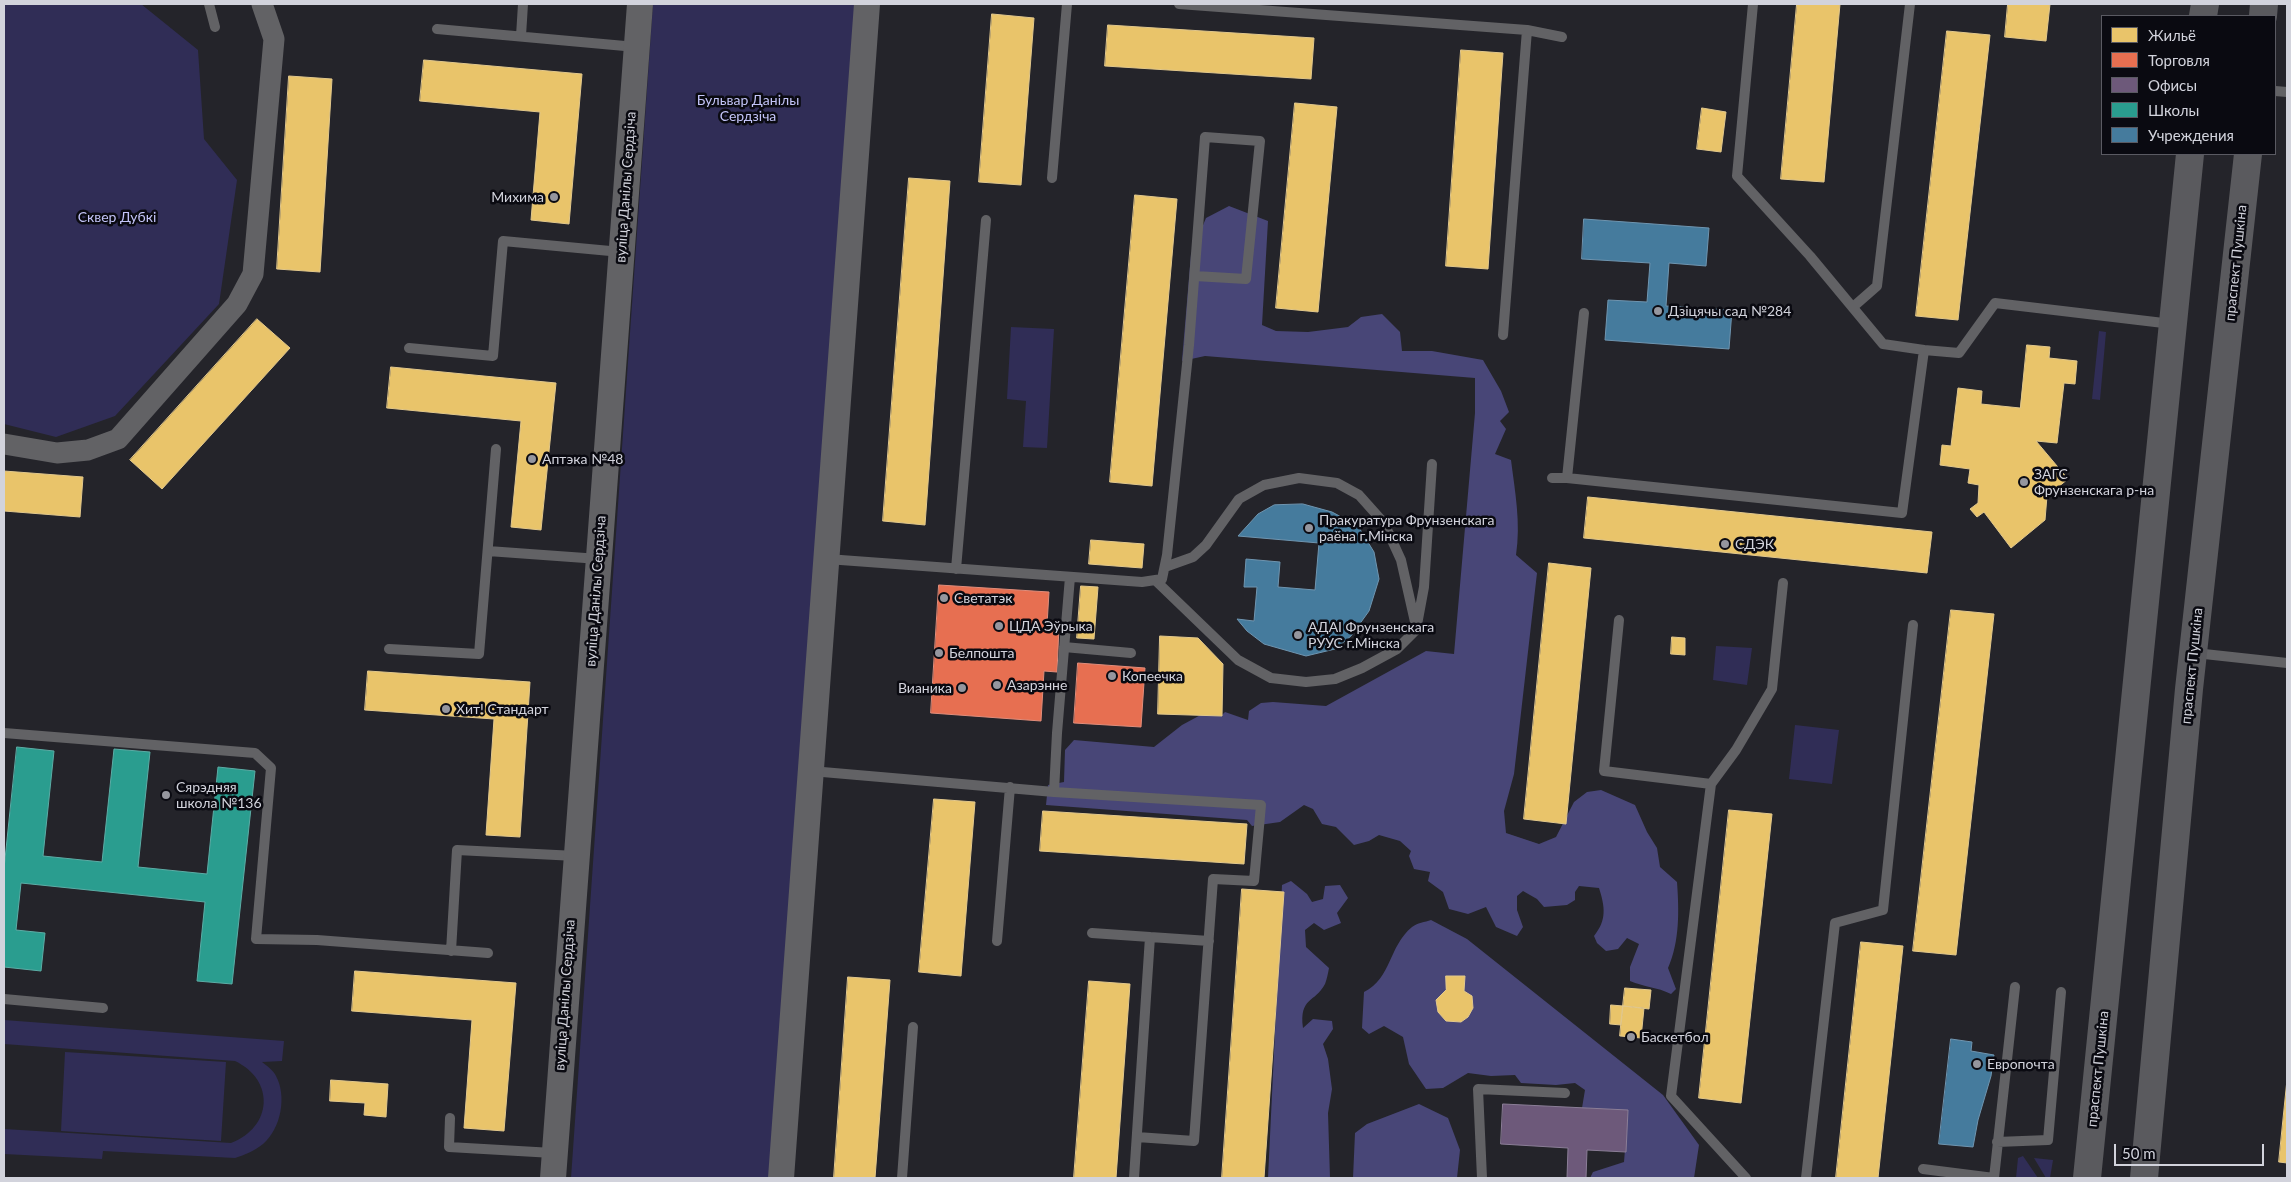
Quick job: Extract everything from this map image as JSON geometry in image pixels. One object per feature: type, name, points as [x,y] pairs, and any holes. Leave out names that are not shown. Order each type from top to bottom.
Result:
[{"type":"main road","name":"праспект Пушкіна","points":[[2087,1178],[2190,155]]},
{"type":"main road","name":"праспект Пушкіна","points":[[2144,1178],[2194,653],[2248,155]]},
{"type":"street","points":[[4,444],[57,453],[88,450],[118,439],[237,304],[253,274],[274,39],[262,4]]},
{"type":"street","name":"вуліца Данілы Сердзіча","points":[[553,1166],[640,4]]},
{"type":"street","points":[[781,1178],[867,4]]},
{"type":"lane","points":[[209,4],[215,27]]},
{"type":"lane","points":[[521,36],[524,4]]},
{"type":"lane","points":[[1052,178],[1067,4]]},
{"type":"lane","points":[[1179,4],[1527,30],[1562,37]]},
{"type":"lane","points":[[1753,4],[1736,176],[1810,256],[1883,344],[1959,354],[1995,304],[2173,324]]},
{"type":"lane","points":[[1853,307],[1877,286],[1910,4]]},
{"type":"lane","points":[[438,29],[637,47]]},
{"type":"lane","points":[[1503,335],[1527,30]]},
{"type":"lane","points":[[826,559],[1142,582],[1162,579],[1165,567],[1190,345],[1205,137],[1260,141],[1246,279],[1195,276]]},
{"type":"lane","points":[[956,569],[986,220]]},
{"type":"lane","points":[[409,348],[493,356],[503,241],[621,252]]},
{"type":"lane","points":[[1567,478],[1584,313]]},
{"type":"lane","points":[[1552,478],[1902,513],[1924,350]]},
{"type":"lane","points":[[389,649],[480,654],[496,449]]},
{"type":"lane","points":[[1155,580],[1238,660],[1270,678],[1306,682],[1335,679],[1362,668],[1397,649],[1416,630],[1424,587],[1432,464]]},
{"type":"lane","points":[[1165,567],[1193,557],[1206,546],[1239,499],[1264,485],[1300,478],[1337,484],[1359,495],[1384,523],[1401,560],[1416,630]]},
{"type":"lane","points":[[488,551],[599,559]]},
{"type":"lane","points":[[1054,792],[1070,577]]},
{"type":"lane","points":[[1746,1178],[1671,1096],[1710,784],[1736,750],[1772,688],[1783,583]]},
{"type":"lane","points":[[1619,620],[1604,771],[1710,784]]},
{"type":"lane","points":[[1806,1178],[1835,923],[1883,910],[1913,626]]},
{"type":"lane","points":[[1064,647],[1132,653]]},
{"type":"lane","points":[[2194,653],[2287,664]]},
{"type":"lane","points":[[4,733],[255,753],[271,768],[256,939],[317,940],[488,953]]},
{"type":"lane","points":[[810,771],[1054,792],[1260,806],[1254,881],[1213,878],[1194,1141],[1137,1137]]},
{"type":"lane","points":[[997,941],[1010,787]]},
{"type":"lane","points":[[451,951],[457,850],[576,856]]},
{"type":"lane","points":[[1092,933],[1209,941]]},
{"type":"lane","points":[[1134,1178],[1150,937]]},
{"type":"lane","points":[[1923,1169],[1994,1178],[2015,988]]},
{"type":"lane","points":[[1997,1142],[2048,1140],[2061,992]]},
{"type":"lane","points":[[4,999],[103,1008]]},
{"type":"lane","points":[[902,1178],[913,1028]]},
{"type":"lane","points":[[1482,1178],[1478,1089],[1565,1093]]},
{"type":"lane","points":[[450,1118],[449,1147],[553,1166]]},
{"type":"green space","name":"Сквер Дубкі","points":[[4,4],[141,4],[198,50],[204,139],[237,180],[219,304],[115,416],[56,437],[4,424]]},
{"type":"green space","name":"Бульвар Данілы Сердзіча","points":[[653,4],[857,4],[771,1178],[571,1178]]},
{"type":"green space","points":[[1011,327],[1054,329],[1047,448],[1023,447],[1026,401],[1007,399]]},
{"type":"green space","points":[[2099,331],[2106,332],[2100,400],[2092,399]]},
{"type":"green space","points":[[1716,646],[1752,648],[1747,685],[1713,680]]},
{"type":"green space","points":[[1795,725],[1839,730],[1832,784],[1789,779]]},
{"type":"green space","points":[[4,1020],[284,1041],[282,1061],[262,1062],[270,1068],[279,1084],[281,1102],[278,1121],[269,1138],[263,1144],[235,1158],[103,1151],[102,1159],[4,1154],[4,1129],[231,1143],[245,1136],[255,1126],[261,1115],[264,1103],[262,1091],[257,1080],[248,1069],[235,1061],[4,1044]]},
{"type":"green space","points":[[65,1052],[226,1062],[221,1141],[61,1131]]},
{"type":"green space","points":[[2023,1156],[2038,1178],[2016,1178],[2018,1158]]},
{"type":"green space","points":[[2034,1158],[2053,1160],[2050,1178],[2046,1178]]},
{"type":"shaded area","points":[[1229,206],[1268,221],[1262,325],[1276,331],[1308,332],[1348,327],[1361,317],[1382,314],[1400,332],[1402,351],[1432,351],[1483,360],[1501,391],[1509,412],[1500,421],[1506,429],[1495,454],[1511,460],[1518,519],[1516,555],[1537,573],[1514,774],[1504,811],[1506,833],[1539,844],[1556,837],[1574,802],[1587,792],[1601,790],[1635,805],[1647,832],[1657,848],[1660,867],[1677,882],[1677,936],[1668,968],[1676,989],[1671,994],[1630,981],[1630,967],[1639,944],[1627,938],[1618,949],[1606,951],[1597,943],[1594,936],[1601,924],[1604,913],[1599,888],[1579,886],[1575,892],[1575,900],[1567,905],[1544,907],[1537,899],[1523,891],[1517,896],[1517,910],[1523,927],[1517,936],[1496,927],[1486,907],[1468,914],[1449,909],[1443,892],[1428,881],[1430,872],[1414,869],[1409,856],[1411,851],[1400,841],[1379,835],[1369,841],[1354,845],[1336,827],[1322,824],[1313,809],[1304,805],[1280,822],[1252,826],[1247,820],[1046,805],[1048,785],[1064,782],[1065,750],[1074,740],[1154,747],[1182,725],[1208,711],[1221,716],[1225,712],[1248,720],[1249,711],[1261,703],[1273,702],[1326,706],[1426,651],[1454,654],[1475,413],[1475,378],[1205,356],[1182,361],[1191,254],[1206,218]]},
{"type":"shaded area","points":[[1291,881],[1307,894],[1312,902],[1323,899],[1325,886],[1340,885],[1348,898],[1337,913],[1341,923],[1324,930],[1314,923],[1305,930],[1306,947],[1329,968],[1325,984],[1306,1005],[1302,1018],[1303,1028],[1313,1019],[1332,1021],[1333,1029],[1323,1044],[1328,1059],[1332,1089],[1328,1113],[1330,1178],[1268,1178],[1282,885]]},
{"type":"shaded area","points":[[1431,920],[1467,939],[1663,1095],[1699,1145],[1694,1178],[1590,1178],[1593,1172],[1624,1162],[1628,1111],[1582,1108],[1585,1090],[1575,1083],[1556,1085],[1521,1083],[1515,1075],[1491,1076],[1468,1073],[1443,1088],[1426,1089],[1409,1064],[1403,1037],[1384,1026],[1369,1034],[1362,1028],[1364,992],[1380,979],[1404,935],[1412,927]]},
{"type":"shaded area","points":[[1419,1104],[1448,1118],[1460,1150],[1457,1178],[1353,1178],[1355,1133],[1367,1124]]},
{"type":"building: Жильё","points":[[1797,4],[1840,4],[1824,182],[1781,179]]},
{"type":"building: Жильё","points":[[2008,4],[2050,4],[2046,41],[2005,37]]},
{"type":"building: Жильё","points":[[992,14],[1034,18],[1021,185],[979,182]]},
{"type":"building: Жильё","points":[[1108,25],[1314,38],[1311,79],[1105,66]]},
{"type":"building: Жильё","points":[[1947,31],[1990,35],[1958,320],[1916,316]]},
{"type":"building: Жильё","points":[[1461,50],[1503,53],[1488,269],[1446,266]]},
{"type":"building: Жильё","points":[[424,60],[582,74],[569,224],[531,220],[540,112],[420,101]]},
{"type":"building: Жильё","points":[[289,76],[332,79],[320,272],[277,269]]},
{"type":"building: Жильё","points":[[1295,103],[1337,107],[1318,312],[1276,308]]},
{"type":"building: Жильё","points":[[1702,108],[1726,112],[1721,152],[1697,149]]},
{"type":"building: Жильё","points":[[909,178],[950,181],[925,525],[883,521]]},
{"type":"building: Жильё","points":[[1135,195],[1177,199],[1152,486],[1110,482]]},
{"type":"building: Жильё","points":[[257,319],[290,348],[162,489],[130,460]]},
{"type":"building: Жильё","points":[[2027,345],[2050,347],[2049,358],[2077,361],[2075,384],[2064,383],[2057,443],[2036,441],[2068,479],[2047,496],[2045,520],[2011,548],[1984,512],[1977,517],[1970,509],[1978,503],[1979,485],[1968,483],[1970,469],[1940,465],[1942,445],[1951,446],[1958,388],[1982,391],[1981,404],[2020,408]]},
{"type":"building: Жильё","points":[[391,367],[556,383],[541,530],[511,527],[521,421],[387,408]]},
{"type":"building: Жильё","points":[[4,471],[83,477],[80,517],[4,511]]},
{"type":"building: Жильё","points":[[1588,497],[1932,532],[1927,573],[1584,538]]},
{"type":"building: Жильё","points":[[1091,540],[1144,544],[1142,568],[1089,564]]},
{"type":"building: Жильё","points":[[1549,563],[1591,568],[1566,824],[1524,819]]},
{"type":"building: Жильё","points":[[1081,586],[1098,587],[1094,639],[1077,638]]},
{"type":"building: Жильё","points":[[1951,610],[1994,614],[1956,955],[1913,951]]},
{"type":"building: Жильё","points":[[1160,636],[1198,638],[1223,664],[1222,716],[1158,714]]},
{"type":"building: Жильё","points":[[1672,637],[1685,638],[1685,655],[1671,654]]},
{"type":"building: Жильё","points":[[368,671],[530,682],[520,837],[486,835],[494,719],[365,710]]},
{"type":"building: Жильё","points":[[934,799],[975,802],[961,976],[919,972]]},
{"type":"building: Жильё","points":[[1729,810],[1772,814],[1741,1103],[1699,1098]]},
{"type":"building: Жильё","points":[[1043,811],[1247,824],[1244,864],[1040,851]]},
{"type":"building: Жильё","points":[[1242,889],[1284,892],[1264,1178],[1222,1178]]},
{"type":"building: Жильё","points":[[1861,942],[1903,946],[1878,1178],[1836,1178]]},
{"type":"building: Жильё","points":[[355,971],[516,983],[504,1131],[464,1128],[472,1020],[352,1011]]},
{"type":"building: Жильё","points":[[1446,976],[1465,976],[1464,991],[1472,996],[1473,1008],[1468,1017],[1461,1022],[1446,1021],[1438,1012],[1436,1000],[1446,990]]},
{"type":"building: Жильё","points":[[848,977],[890,980],[875,1178],[834,1178]]},
{"type":"building: Жильё","points":[[1089,981],[1130,984],[1116,1178],[1074,1178]]},
{"type":"building: Жильё","points":[[1625,988],[1651,990],[1649,1009],[1623,1006]]},
{"type":"building: Жильё","points":[[1611,1005],[1623,1006],[1621,1025],[1610,1024]]},
{"type":"building: Жильё","points":[[1623,1006],[1644,1008],[1641,1038],[1620,1036]]},
{"type":"building: Жильё","points":[[331,1080],[388,1084],[386,1117],[364,1115],[365,1103],[330,1101]]},
{"type":"building: Жильё","points":[[2287,1080],[2287,1163],[2279,1162]]},
{"type":"building: Торговля","points":[[939,585],[1049,592],[1047,625],[1059,626],[1057,672],[1044,671],[1041,721],[931,713]]},
{"type":"building: Торговля","points":[[1078,663],[1145,668],[1141,727],[1074,723]]},
{"type":"building: Офисы","points":[[1503,1104],[1628,1110],[1626,1152],[1587,1150],[1586,1178],[1567,1178],[1568,1148],[1501,1144]]},
{"type":"building: Школы","points":[[17,747],[54,751],[43,856],[102,862],[114,749],[150,752],[138,867],[207,874],[218,767],[255,771],[232,984],[197,981],[205,902],[21,883],[16,930],[45,933],[41,971],[4,967],[4,869]]},
{"type":"building: Учреждения","points":[[1584,219],[1709,228],[1706,266],[1669,263],[1666,306],[1732,310],[1729,349],[1605,340],[1608,300],[1647,302],[1650,263],[1582,259]]},
{"type":"building: Учреждения","points":[[1303,504],[1332,512],[1358,526],[1374,552],[1379,579],[1369,611],[1351,636],[1335,649],[1306,656],[1264,644],[1247,631],[1237,619],[1254,621],[1257,587],[1244,587],[1246,559],[1280,562],[1278,587],[1315,590],[1319,543],[1238,536],[1258,514],[1274,505]]},
{"type":"building: Учреждения","points":[[1951,1039],[1972,1042],[1971,1051],[1994,1055],[1991,1076],[1978,1120],[1973,1147],[1939,1144]]},
{"type":"place","name":"Михима","points":[[554,197]]},
{"type":"place","name":"Дзіцячы сад №284","points":[[1658,311]]},
{"type":"place","name":"Аптэка №48","points":[[532,459]]},
{"type":"place","name":"ЗАГС Фрунзенскага р-на","points":[[2024,482]]},
{"type":"place","name":"Пракуратура Фрунзенскага раёна г.Мінска","points":[[1309,528]]},
{"type":"place","name":"СДЭК","points":[[1725,544]]},
{"type":"place","name":"Светатэк","points":[[944,598]]},
{"type":"place","name":"ЦДА Эўрыка","points":[[999,626]]},
{"type":"place","name":"АДАІ Фрунзенскага РУУС г.Мінска","points":[[1298,635]]},
{"type":"place","name":"Белпошта","points":[[939,653]]},
{"type":"place","name":"Копеечка","points":[[1112,676]]},
{"type":"place","name":"Азарэнне","points":[[997,685]]},
{"type":"place","name":"Вианика","points":[[962,688]]},
{"type":"place","name":"Хит! Стандарт","points":[[446,709]]},
{"type":"place","name":"Сярэдняя школа №136","points":[[166,795]]},
{"type":"place","name":"Баскетбол","points":[[1631,1037]]},
{"type":"place","name":"Европочта","points":[[1977,1064]]}]
